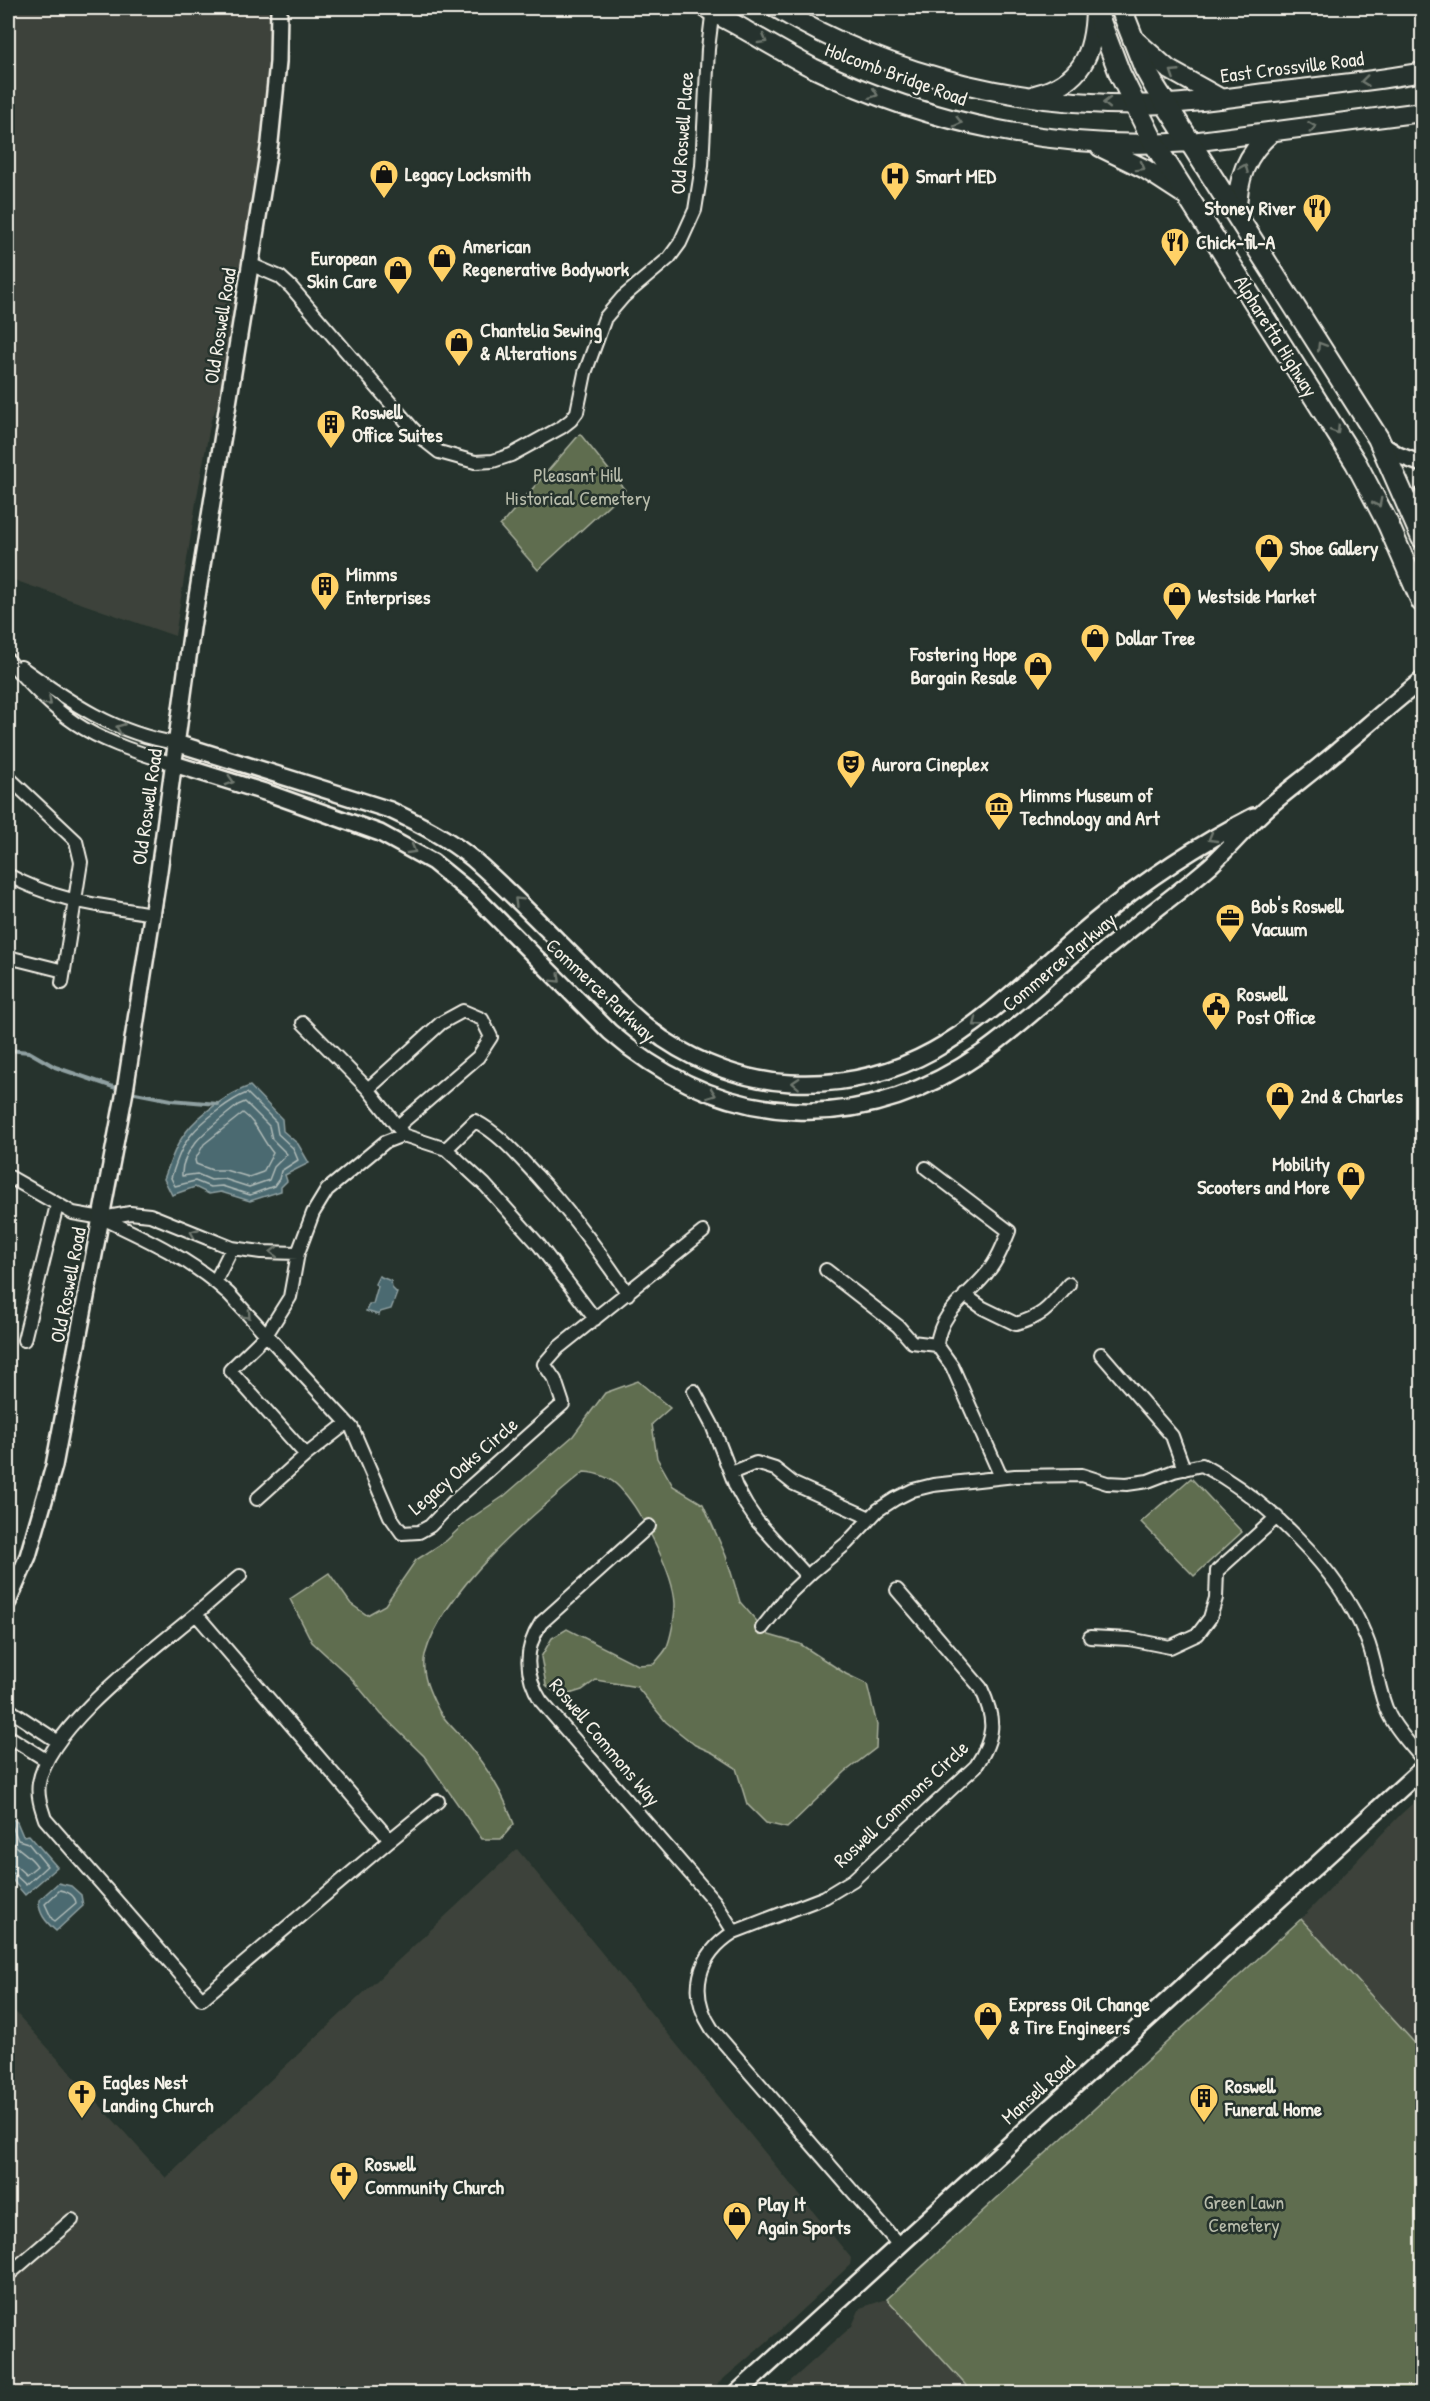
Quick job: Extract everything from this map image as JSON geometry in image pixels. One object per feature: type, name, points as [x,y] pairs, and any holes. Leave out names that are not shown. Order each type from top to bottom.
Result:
[{"type":"highway","name":"Alpharetta Highway","points":[[1121,8],[1145,69],[1353,395],[1381,444],[1422,538]]},
{"type":"highway","name":"Alpharetta Highway","points":[[1095,9],[1133,104],[1155,145],[1356,464],[1388,524],[1422,602]]},
{"type":"main road","name":"Holcomb Bridge Road","points":[[776,8],[826,36],[896,63],[964,84],[1027,97],[1060,101],[1166,104]]},
{"type":"main road","name":"Holcomb Bridge Road","points":[[710,9],[812,67],[919,111],[988,129],[1090,143],[1155,145],[1192,142]]},
{"type":"main road","points":[[1027,97],[1058,87],[1076,74],[1091,47],[1095,9]]},
{"type":"main road","points":[[1132,37],[1168,69],[1222,99]]},
{"type":"main road","name":"East Crossville Road","points":[[1166,104],[1222,99],[1422,72]]},
{"type":"main road","points":[[1192,142],[1422,112]]},
{"type":"main road","points":[[1237,213],[1238,189],[1244,168],[1253,150],[1272,132]]},
{"type":"main road","points":[[1090,143],[1139,166],[1188,197]]},
{"type":"main road","name":"Mansell Road","points":[[736,2394],[1422,1769]]},
{"type":"street","name":"Old Roswell Road","points":[[8,1602],[13,1577],[42,1513],[54,1466],[125,1091],[153,914],[207,535],[252,265],[275,102],[279,8]]},
{"type":"street","name":"Old Roswell Place","points":[[252,265],[280,277],[291,287],[412,428],[439,452],[475,462],[493,461],[526,448],[571,420],[577,412],[585,373],[605,318],[623,297],[669,258],[688,227],[700,189],[710,9]]},
{"type":"street","points":[[1381,444],[1398,455],[1422,464]]},
{"type":"street","points":[[1413,515],[1422,496]]},
{"type":"street","points":[[8,658],[64,698],[101,720],[143,736],[177,743]]},
{"type":"street","points":[[8,658],[37,692],[74,723],[116,744],[174,764]]},
{"type":"street","name":"Commerce Parkway","points":[[174,764],[272,794],[380,833],[433,862],[463,885],[610,1032],[650,1063],[696,1088],[753,1106],[836,1111],[891,1100],[940,1079],[983,1052],[1212,864],[1264,811],[1422,680]]},
{"type":"street","name":"Commerce Parkway","points":[[177,743],[390,810],[448,839],[473,859],[629,1012],[665,1040],[707,1063],[759,1079],[783,1083],[834,1083],[859,1080],[907,1065],[937,1049],[987,1015],[1095,921],[1174,861],[1222,832],[1264,811]]},
{"type":"street","points":[[8,777],[76,842],[81,862],[63,977],[8,957]]},
{"type":"street","points":[[8,875],[36,890],[75,902],[153,914]]},
{"type":"street","points":[[306,1455],[230,1370],[266,1335],[290,1297],[298,1252],[313,1213],[327,1190],[400,1130],[478,1057],[490,1037],[482,1019],[463,1011],[441,1023],[368,1089]]},
{"type":"street","points":[[303,1023],[368,1089],[400,1130],[446,1149],[485,1185],[539,1245],[595,1319]]},
{"type":"street","points":[[446,1149],[475,1121],[490,1129],[522,1159],[566,1208],[628,1294]]},
{"type":"street","points":[[926,1168],[1009,1231],[998,1257],[987,1274],[952,1307],[942,1324],[937,1345],[951,1366],[1001,1477]]},
{"type":"street","points":[[9,1181],[73,1213],[102,1218],[129,1213],[150,1215],[232,1248],[261,1252],[298,1252]]},
{"type":"street","points":[[24,1340],[57,1205]]},
{"type":"street","name":"Legacy Oaks Circle","points":[[102,1218],[154,1242],[215,1282],[266,1335],[352,1428],[390,1516],[402,1533],[419,1532],[430,1526],[453,1502],[563,1404],[555,1380],[544,1364],[558,1348],[628,1294],[702,1232]]},
{"type":"street","points":[[215,1282],[232,1248]]},
{"type":"street","points":[[826,1270],[898,1326],[912,1342],[937,1345]]},
{"type":"street","points":[[965,1295],[983,1308],[1016,1324],[1035,1318],[1051,1305],[1069,1284]]},
{"type":"street","points":[[1101,1354],[1172,1436],[1184,1469]]},
{"type":"street","points":[[694,1390],[712,1425],[730,1473],[746,1505],[807,1576]]},
{"type":"street","points":[[257,1499],[306,1455],[347,1423]]},
{"type":"street","points":[[730,1473],[756,1463],[775,1469],[794,1484],[870,1518]]},
{"type":"street","points":[[762,1628],[789,1594],[847,1543],[870,1518],[895,1499],[914,1490],[933,1485],[1001,1477],[1082,1475],[1107,1483],[1128,1484],[1148,1481],[1202,1465],[1247,1492],[1277,1517],[1334,1580],[1350,1603],[1368,1639],[1389,1715],[1422,1759]]},
{"type":"street","points":[[1090,1637],[1129,1639],[1170,1647],[1198,1634],[1210,1618],[1216,1598],[1217,1571],[1277,1517]]},
{"type":"street","name":"Roswell Commons Way","points":[[649,1526],[541,1623],[533,1635],[529,1649],[529,1674],[541,1701],[715,1902],[734,1932]]},
{"type":"street","points":[[240,1576],[83,1711],[57,1741],[46,1760],[39,1784],[39,1803],[45,1819],[202,1999],[438,1801]]},
{"type":"street","name":"Roswell Commons Circle","points":[[897,1590],[981,1688],[990,1707],[993,1728],[988,1748],[976,1766],[853,1880],[825,1897],[734,1932],[714,1948],[701,1970],[698,1993],[705,2018],[899,2245]]},
{"type":"street","points":[[196,1614],[390,1840]]},
{"type":"street","points":[[8,1709],[57,1741]]},
{"type":"street","points":[[27,1722],[11,1739],[46,1760]]},
{"type":"street","points":[[8,2275],[72,2220]]},
{"type":"shaded area","points":[[8,8],[269,8],[271,55],[261,152],[221,397],[211,420],[175,636],[8,578]]},
{"type":"shaded area","points":[[1422,1795],[1422,2051],[1301,1919]]},
{"type":"shaded area","points":[[517,1849],[851,2258],[850,2265],[777,2333],[707,2393],[8,2393],[8,2004],[166,2178]]},
{"type":"shaded area","points":[[887,2299],[973,2393],[776,2394],[852,2326],[860,2308]]},
{"type":"green space","name":"Pleasant Hill Historical Cemetery","points":[[580,434],[625,490],[538,570],[500,526]]},
{"type":"green space","points":[[638,1381],[670,1408],[652,1424],[657,1458],[673,1486],[703,1504],[726,1556],[740,1602],[769,1635],[800,1644],[846,1674],[867,1684],[877,1725],[876,1748],[845,1772],[787,1828],[766,1823],[747,1804],[736,1768],[713,1753],[695,1745],[666,1722],[637,1687],[596,1680],[582,1690],[560,1697],[546,1685],[541,1657],[552,1638],[567,1629],[638,1665],[654,1664],[666,1649],[670,1639],[675,1604],[673,1591],[655,1543],[637,1511],[616,1484],[604,1476],[584,1472],[516,1531],[470,1579],[435,1630],[425,1655],[425,1677],[439,1711],[488,1771],[505,1801],[514,1824],[501,1839],[482,1839],[424,1756],[381,1714],[351,1678],[312,1642],[290,1599],[329,1573],[351,1604],[367,1615],[385,1605],[416,1560],[446,1541],[467,1521],[504,1496],[573,1436],[605,1393]]},
{"type":"green space","points":[[1191,1478],[1242,1532],[1194,1576],[1141,1522]]},
{"type":"green space","name":"Green Lawn Cemetery","points":[[1301,1919],[1422,2051],[1422,2393],[973,2393],[887,2299]]},
{"type":"water","points":[[250,1086],[282,1119],[283,1131],[298,1144],[309,1163],[285,1175],[287,1181],[281,1187],[281,1191],[250,1201],[221,1192],[209,1194],[195,1187],[172,1195],[164,1179],[182,1137],[215,1105]]},
{"type":"water","points":[[379,1276],[391,1281],[392,1288],[397,1293],[391,1309],[380,1312],[379,1315],[366,1311],[369,1304],[373,1304],[378,1286],[375,1284]]},
{"type":"water","points":[[8,1816],[17,1822],[23,1836],[29,1835],[57,1867],[25,1895],[8,1875]]},
{"type":"water","points":[[58,1883],[71,1886],[81,1895],[83,1906],[56,1931],[43,1917],[39,1900]]},
{"type":"waterway","points":[[8,1050],[29,1052],[55,1067],[122,1090]]},
{"type":"waterway","points":[[130,1092],[171,1100],[218,1104]]},
{"type":"place","name":"Legacy Locksmith","points":[[384,200]]},
{"type":"place","name":"Smart MED","points":[[895,202]]},
{"type":"place","name":"Stoney River","points":[[1317,234]]},
{"type":"place","name":"Chick-fil-A","points":[[1175,268]]},
{"type":"place","name":"American Regenerative Bodywork","points":[[442,284]]},
{"type":"place","name":"European Skin Care","points":[[398,296]]},
{"type":"place","name":"Chantelia Sewing & Alterations","points":[[459,368]]},
{"type":"place","name":"Roswell Office Suites","points":[[331,450]]},
{"type":"place","name":"Shoe Gallery","points":[[1269,574]]},
{"type":"place","name":"Mimms Enterprises","points":[[325,612]]},
{"type":"place","name":"Westside Market","points":[[1177,622]]},
{"type":"place","name":"Dollar Tree","points":[[1095,664]]},
{"type":"place","name":"Fostering Hope Bargain Resale","points":[[1038,692]]},
{"type":"place","name":"Aurora Cineplex","points":[[851,790]]},
{"type":"place","name":"Mimms Museum of Technology and Art","points":[[999,832]]},
{"type":"place","name":"Bob's Roswell Vacuum","points":[[1230,944]]},
{"type":"place","name":"Roswell Post Office","points":[[1216,1032]]},
{"type":"place","name":"2nd & Charles","points":[[1280,1122]]},
{"type":"place","name":"Mobility Scooters and More","points":[[1351,1202]]},
{"type":"place","name":"Express Oil Change & Tire Engineers","points":[[988,2042]]},
{"type":"place","name":"Eagles Nest Landing Church","points":[[82,2120]]},
{"type":"place","name":"Roswell Funeral Home","points":[[1204,2124]]},
{"type":"place","name":"Roswell Community Church","points":[[344,2202]]},
{"type":"place","name":"Play It Again Sports","points":[[737,2242]]}]
